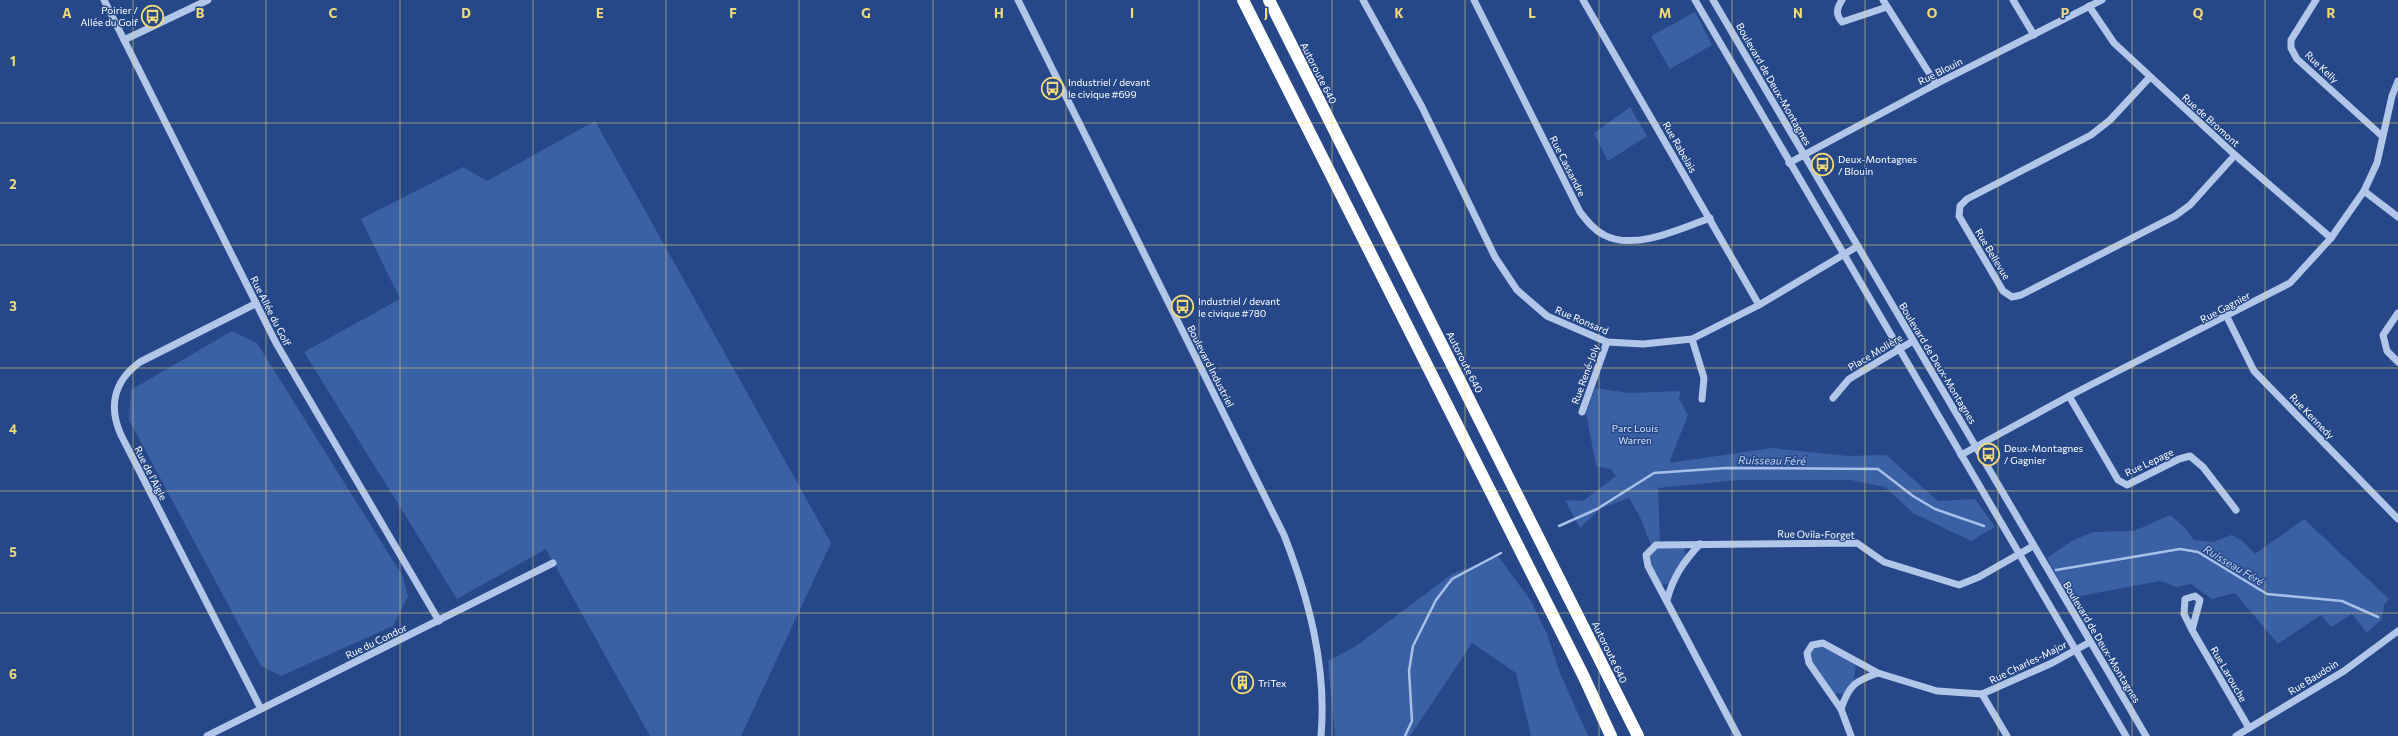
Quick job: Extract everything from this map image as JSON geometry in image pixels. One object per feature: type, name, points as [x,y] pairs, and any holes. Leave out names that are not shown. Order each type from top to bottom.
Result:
[{"type":"highway","points":[[1243,0],[1584,677],[1611,736]]},
{"type":"highway","name":"Autoroute 640","points":[[1269,0],[1638,736]]},
{"type":"street","name":"Rue Allée du Golf","points":[[104,0],[255,304],[289,366],[439,621]]},
{"type":"street","points":[[124,40],[208,0]]},
{"type":"street","name":"Boulevard Industriel","points":[[1018,0],[1284,535],[1304,593],[1316,644],[1322,691],[1321,736]]},
{"type":"street","name":"Rue Ronsard","points":[[1363,0],[1422,107],[1495,257],[1517,290],[1547,316],[1607,342],[1643,344],[1692,339],[1759,305],[1858,246]]},
{"type":"street","name":"Rue Cassandre","points":[[1474,0],[1580,212],[1590,225],[1604,236],[1649,240],[1710,218]]},
{"type":"street","name":"Rue Rabelais","points":[[1583,0],[1759,305]]},
{"type":"street","points":[[1695,0],[2018,555],[2126,736]]},
{"type":"street","name":"Boulevard de Deux-Montagnes","points":[[1713,0],[1858,246],[1912,341],[2146,736]]},
{"type":"street","points":[[1842,0],[1837,8],[1838,17],[1842,22],[1887,6]]},
{"type":"street","points":[[1883,0],[1936,84]]},
{"type":"street","points":[[2013,0],[2034,35]]},
{"type":"street","name":"Rue Blouin","points":[[1789,163],[1936,84],[2102,0]]},
{"type":"street","name":"Rue Kelly","points":[[2316,0],[2291,40],[2291,48],[2297,59],[2382,136]]},
{"type":"street","name":"Rue de Bromont","points":[[2089,6],[2114,43],[2235,155],[2331,238]]},
{"type":"street","name":"Rue Bellevue","points":[[2150,77],[2110,120],[2091,135],[1967,199],[1960,206],[1959,216],[2003,291],[2012,297],[2021,295],[2175,216],[2190,205],[2235,155]]},
{"type":"street","name":"Rue Gagnier","points":[[1961,455],[2069,396],[2226,318],[2290,283],[2331,238],[2364,191],[2377,163],[2392,96],[2398,81]]},
{"type":"street","points":[[2364,191],[2398,217]]},
{"type":"street","name":"Rue de l'Aigle","points":[[255,304],[140,362],[129,370],[122,378],[115,394],[113,413],[120,435],[261,709]]},
{"type":"street","points":[[2398,313],[2383,335],[2387,352],[2398,362]]},
{"type":"street","name":"Rue Kennedy","points":[[2226,318],[2254,371],[2398,519]]},
{"type":"street","points":[[1692,339],[1704,378],[1702,399]]},
{"type":"street","name":"Place Molière","points":[[1833,398],[1849,379],[1912,341]]},
{"type":"street","name":"Rue René-Joly","points":[[1582,412],[1607,342]]},
{"type":"street","name":"Rue Lepage","points":[[2069,396],[2118,480],[2127,485],[2179,459],[2190,456],[2203,467],[2236,510]]},
{"type":"street","name":"Rue Ovila-Forget","points":[[1738,736],[1648,566],[1646,555],[1656,545],[1857,543],[1884,562],[1959,585],[1979,576],[2034,546]]},
{"type":"street","points":[[1667,600],[1671,583],[1686,559],[1700,544]]},
{"type":"street","name":"Rue du Condor","points":[[207,736],[553,563]]},
{"type":"street","name":"Rue Larouche","points":[[2192,630],[2250,728]]},
{"type":"street","name":"Rue Baudoin","points":[[2236,736],[2344,671],[2398,631]]},
{"type":"street","name":"Rue Charles-Major","points":[[1851,736],[1841,709],[1809,662],[1807,653],[1812,645],[1823,643],[1878,673],[1937,690],[1982,694],[2052,664],[2090,642]]},
{"type":"street","points":[[1841,709],[1846,694],[1854,684],[1878,673]]},
{"type":"street","points":[[1982,694],[2007,736]]},
{"type":"green space","points":[[1695,12],[1712,45],[1670,69],[1651,36]]},
{"type":"green space","points":[[1630,107],[1647,136],[1608,161],[1594,133]]},
{"type":"green space","points":[[595,121],[831,543],[741,736],[650,736],[546,549],[457,599],[304,352],[400,299],[361,219],[463,167],[487,181]]},
{"type":"green space","points":[[232,331],[257,343],[402,575],[408,596],[393,626],[281,676],[261,666],[129,420],[131,390]]},
{"type":"green space","name":"Parc Louis Warren","points":[[1595,388],[1629,393],[1681,391],[1679,399],[1688,415],[1669,463],[1772,448],[1848,456],[1886,455],[1938,501],[1975,499],[1995,527],[1971,541],[1913,513],[1885,487],[1851,480],[1738,480],[1658,488],[1660,541],[1651,545],[1640,517],[1629,498],[1601,508],[1580,528],[1565,500],[1583,501],[1616,476],[1611,469],[1596,466],[1586,412]]},
{"type":"green space","points":[[2170,515],[2184,527],[2194,540],[2213,542],[2231,535],[2241,540],[2255,554],[2304,519],[2389,599],[2384,605],[2382,619],[2367,633],[2352,614],[2331,627],[2321,615],[2278,644],[2235,593],[2212,599],[2191,584],[2177,587],[2160,581],[2069,598],[2047,558],[2072,541],[2093,532],[2134,531]]},
{"type":"green space","points":[[1656,545],[1684,547],[1686,559],[1671,583],[1662,585],[1648,566],[1646,555]]},
{"type":"green space","points":[[1498,556],[1531,601],[1547,634],[1560,673],[1588,736],[1531,736],[1516,673],[1472,643],[1410,736],[1335,736],[1328,661],[1356,646],[1452,574]]},
{"type":"green space","points":[[1823,643],[1856,661],[1854,684],[1846,694],[1830,693],[1807,653]]},
{"type":"waterway","name":"Ruisseau Féré","points":[[1559,526],[1597,509],[1654,473],[1726,468],[1878,469],[1913,496],[1935,509],[1984,526]]},
{"type":"waterway","name":"Ruisseau Féré","points":[[2056,570],[2180,549],[2198,552],[2267,594],[2342,601],[2378,617]]},
{"type":"waterway","name":"Ruisseau Féré","points":[[1405,736],[1412,721],[1409,671],[1413,646],[1436,600],[1452,579],[1501,553]]},
{"type":"place","name":"Poirier / Allée du Golf","points":[[153,16]]},
{"type":"place","name":"Industriel / devant le civique #699","points":[[1052,88]]},
{"type":"place","name":"Deux-Montagnes / Blouin","points":[[1823,165]]},
{"type":"place","name":"Industriel / devant le civique #780","points":[[1182,307]]},
{"type":"place","name":"Deux-Montagnes / Gagnier","points":[[1988,454]]},
{"type":"place","name":"TriTex","points":[[1243,683]]}]
